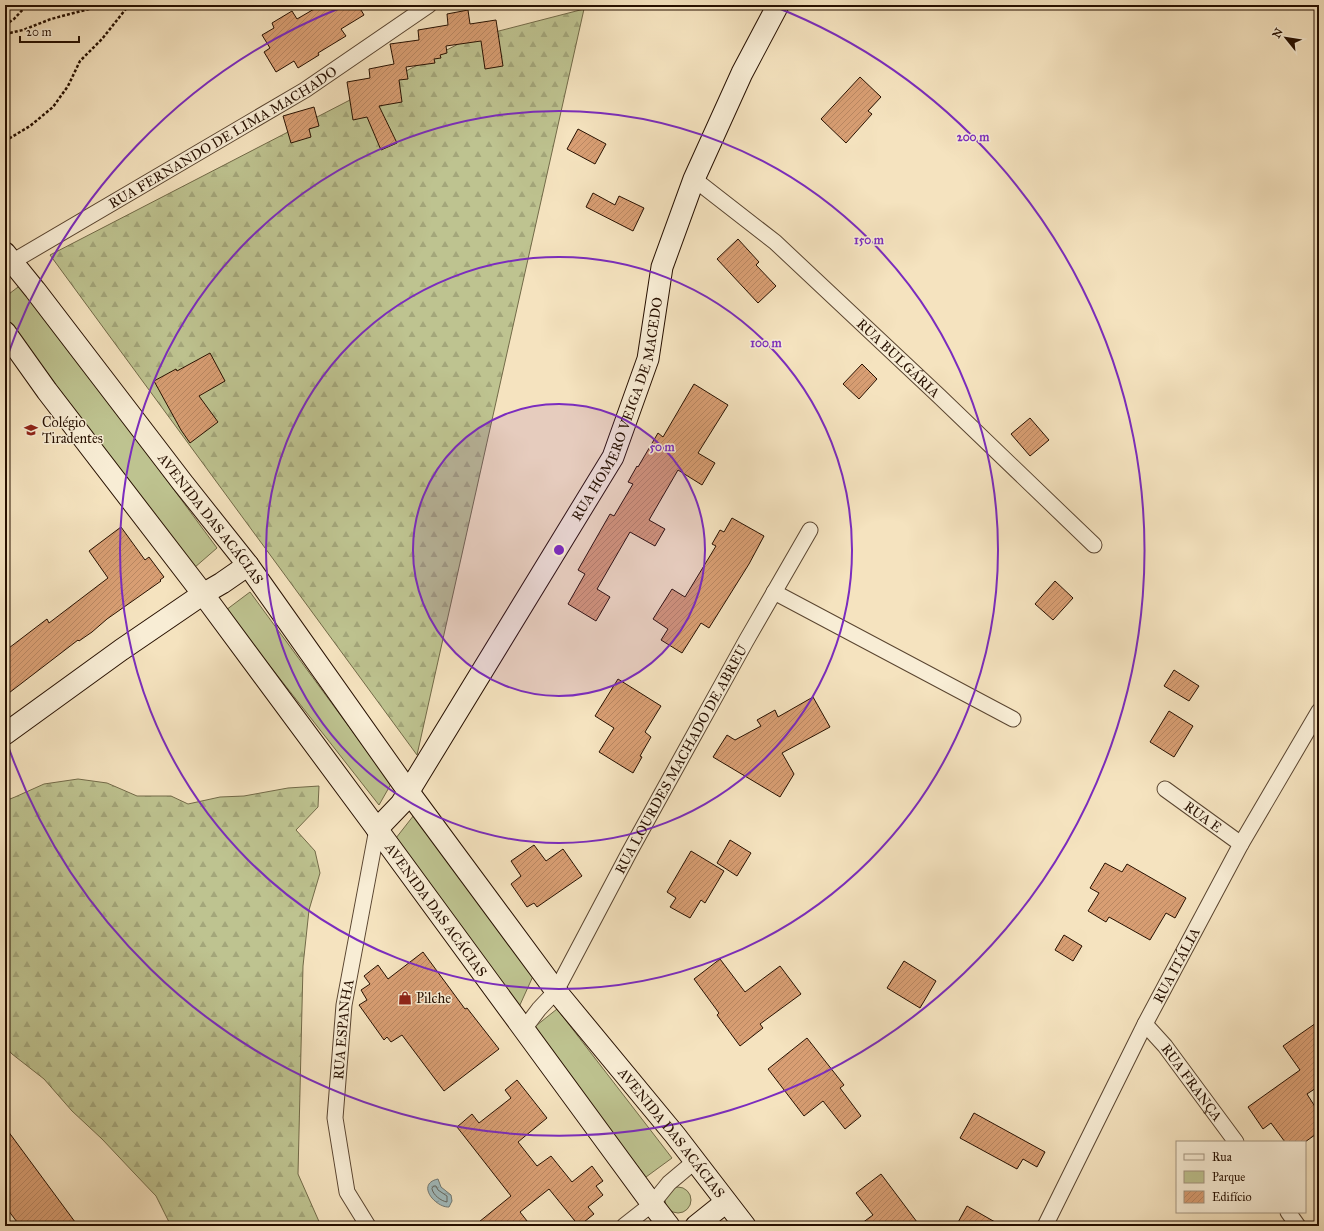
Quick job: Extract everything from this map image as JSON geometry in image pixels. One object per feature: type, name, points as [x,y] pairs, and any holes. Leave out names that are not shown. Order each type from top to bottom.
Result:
[{"type":"street","name":"RUA FERNANDO DE LIMA MACHADO","points":[[7,260],[305,90],[429,5]]},
{"type":"street","name":"RUA HOMERO VEIGA DE MACEDO","points":[[377,829],[404,798],[613,456],[648,359],[662,267],[694,179],[742,73],[778,5]]},
{"type":"street","name":"RUA BULGÁRIA","points":[[694,179],[776,242],[1094,545]]},
{"type":"street","name":"AVENIDA DAS ACÁCIAS","points":[[7,260],[35,290],[177,476],[248,565],[404,798],[556,991],[675,1136],[745,1226]]},
{"type":"street","name":"AVENIDA DAS ACÁCIAS","points":[[5,332],[47,391],[203,594],[669,1226]]},
{"type":"street","name":"RUA LOURDES MACHADO DE ABREU","points":[[524,1029],[539,1009],[556,991],[630,851],[810,530]]},
{"type":"street","name":"AVENIDA DAS ACÁCIAS","points":[[203,594],[248,565]]},
{"type":"street","points":[[774,592],[1013,719]]},
{"type":"street","points":[[5,734],[121,650],[203,594]]},
{"type":"street","name":"RUA ITÁLIA","points":[[1045,1226],[1145,1024],[1241,844],[1319,711]]},
{"type":"street","name":"RUA E","points":[[1165,789],[1241,844]]},
{"type":"street","name":"RUA ESPANHA","points":[[368,1226],[347,1192],[335,1118],[344,1005],[377,829]]},
{"type":"street","name":"RUA FRANÇA","points":[[1145,1024],[1165,1046],[1235,1141]]},
{"type":"street","points":[[624,1226],[652,1204],[669,1183],[694,1162]]},
{"type":"street","points":[[696,1226],[726,1202]]},
{"type":"street","points":[[1289,1213],[1298,1226]]},
{"type":"path","points":[[5,25],[14,19],[27,5]]},
{"type":"path","points":[[5,34],[23,30],[51,19],[104,5]]},
{"type":"path","points":[[5,141],[30,126],[53,107],[68,86],[80,61],[102,39],[128,5]]},
{"type":"green space","points":[[584,9],[417,755],[50,255],[468,39]]},
{"type":"green space","points":[[22,284],[217,548],[194,568],[5,317],[5,297]]},
{"type":"green space","points":[[250,592],[391,784],[379,805],[226,610]]},
{"type":"green space","points":[[78,779],[107,783],[137,796],[171,796],[188,804],[220,797],[244,796],[288,788],[319,786],[318,807],[296,830],[315,851],[320,873],[309,910],[303,966],[298,1174],[321,1226],[171,1226],[156,1196],[102,1139],[72,1111],[44,1079],[12,1054],[5,1046],[5,801],[44,784]]},
{"type":"green space","points":[[414,815],[534,974],[519,1007],[396,838]]},
{"type":"green space","points":[[557,1009],[672,1158],[646,1177],[532,1029]]},
{"type":"green space","points":[[678,1187],[687,1191],[691,1200],[687,1209],[678,1213],[669,1209],[665,1200],[669,1191]]},
{"type":"water","points":[[438,1179],[441,1187],[451,1195],[452,1201],[449,1207],[439,1204],[434,1200],[428,1190],[428,1186],[431,1182]]},
{"type":"building","points":[[321,5],[358,5],[364,15],[341,29],[346,36],[318,53],[319,55],[298,68],[294,61],[276,72],[264,52],[270,48],[262,35],[274,28],[272,23],[292,11],[297,19]]},
{"type":"building","points":[[468,10],[470,24],[496,20],[503,66],[485,69],[481,41],[446,46],[447,53],[440,55],[441,58],[434,59],[435,63],[406,67],[408,79],[399,80],[402,102],[379,106],[397,143],[381,150],[367,117],[353,120],[347,82],[370,78],[369,69],[394,64],[390,44],[419,40],[418,30],[448,25],[447,14]]},
{"type":"building","points":[[860,77],[881,97],[868,111],[872,114],[846,143],[821,119]]},
{"type":"building","points":[[314,107],[319,126],[309,129],[311,137],[291,143],[283,116]]},
{"type":"building","points":[[578,129],[606,144],[595,164],[567,149]]},
{"type":"building","points":[[593,193],[615,205],[619,196],[644,208],[633,231],[586,207]]},
{"type":"building","points":[[738,239],[759,262],[756,265],[776,286],[758,303],[717,259]]},
{"type":"building","points":[[210,353],[225,381],[199,396],[218,422],[190,443],[181,430],[154,381],[176,369],[177,371]]},
{"type":"building","points":[[862,364],[877,379],[859,399],[843,384]]},
{"type":"building","points":[[694,384],[728,405],[698,453],[715,463],[702,485],[678,470],[649,520],[665,529],[655,546],[630,532],[597,589],[610,597],[596,621],[568,604],[585,574],[578,570],[610,514],[614,516],[633,484],[628,482],[637,466],[638,467],[658,433],[663,437]]},
{"type":"building","points":[[1030,418],[1049,440],[1030,456],[1011,434]]},
{"type":"building","points":[[732,518],[764,536],[749,564],[709,628],[701,623],[682,653],[661,640],[668,629],[653,619],[672,589],[685,597],[716,546],[712,544],[720,530],[724,532]]},
{"type":"building","points":[[121,527],[145,560],[149,557],[164,577],[160,580],[161,581],[107,619],[92,632],[79,641],[78,640],[5,696],[5,651],[47,619],[49,623],[108,578],[89,551]]},
{"type":"building","points":[[1055,581],[1073,598],[1053,620],[1035,604]]},
{"type":"building","points":[[1174,670],[1199,686],[1189,701],[1164,686]]},
{"type":"building","points":[[618,679],[661,706],[645,732],[651,737],[640,756],[642,757],[633,773],[599,752],[614,728],[595,716]]},
{"type":"building","points":[[813,697],[830,727],[782,753],[794,774],[780,797],[713,757],[727,735],[735,740],[761,726],[757,720],[775,710],[778,717]]},
{"type":"building","points":[[1169,711],[1193,726],[1174,757],[1150,742]]},
{"type":"building","points":[[730,840],[751,853],[737,876],[717,863]]},
{"type":"building","points":[[534,845],[546,861],[563,849],[582,876],[537,907],[534,903],[527,907],[511,884],[521,876],[511,861]]},
{"type":"building","points":[[691,851],[724,871],[705,903],[701,900],[690,918],[670,907],[676,898],[667,892]]},
{"type":"building","points":[[1105,863],[1122,872],[1127,864],[1186,898],[1175,918],[1166,913],[1150,940],[1109,917],[1106,922],[1088,911],[1099,893],[1090,888]]},
{"type":"building","points":[[1064,935],[1082,946],[1073,961],[1055,950]]},
{"type":"building","points":[[423,952],[465,1009],[467,1008],[499,1049],[444,1091],[402,1035],[391,1042],[387,1037],[384,1040],[359,1005],[367,1000],[361,990],[370,984],[364,976],[378,965],[388,979]]},
{"type":"building","points":[[720,959],[745,992],[780,966],[801,994],[760,1024],[763,1028],[740,1046],[717,1015],[719,1013],[694,979]]},
{"type":"building","points":[[904,961],[936,981],[920,1008],[887,988]]},
{"type":"building","points":[[1319,1021],[1319,1086],[1307,1094],[1319,1113],[1319,1132],[1306,1141],[1284,1141],[1271,1123],[1263,1129],[1248,1107],[1300,1070],[1283,1046]]},
{"type":"building","points":[[807,1038],[844,1085],[840,1088],[861,1116],[845,1129],[823,1101],[804,1116],[768,1069]]},
{"type":"building","points":[[517,1080],[547,1118],[518,1142],[537,1166],[551,1156],[572,1182],[592,1166],[603,1181],[596,1186],[603,1195],[588,1207],[594,1214],[579,1226],[549,1189],[520,1212],[531,1226],[474,1226],[511,1196],[457,1127],[472,1114],[479,1123],[511,1098],[505,1090]]},
{"type":"building","points":[[974,1113],[1045,1152],[1037,1167],[1023,1159],[1017,1169],[960,1138]]},
{"type":"building","points":[[5,1127],[78,1226],[20,1226],[5,1206]]},
{"type":"building","points":[[881,1174],[920,1226],[858,1226],[873,1215],[856,1193]]},
{"type":"building","points":[[967,1206],[1002,1226],[956,1226]]},
{"type":"place","name":"Colégio Tiradentes","points":[[31,430]]},
{"type":"place","name":"Pilche","points":[[405,998]]}]
